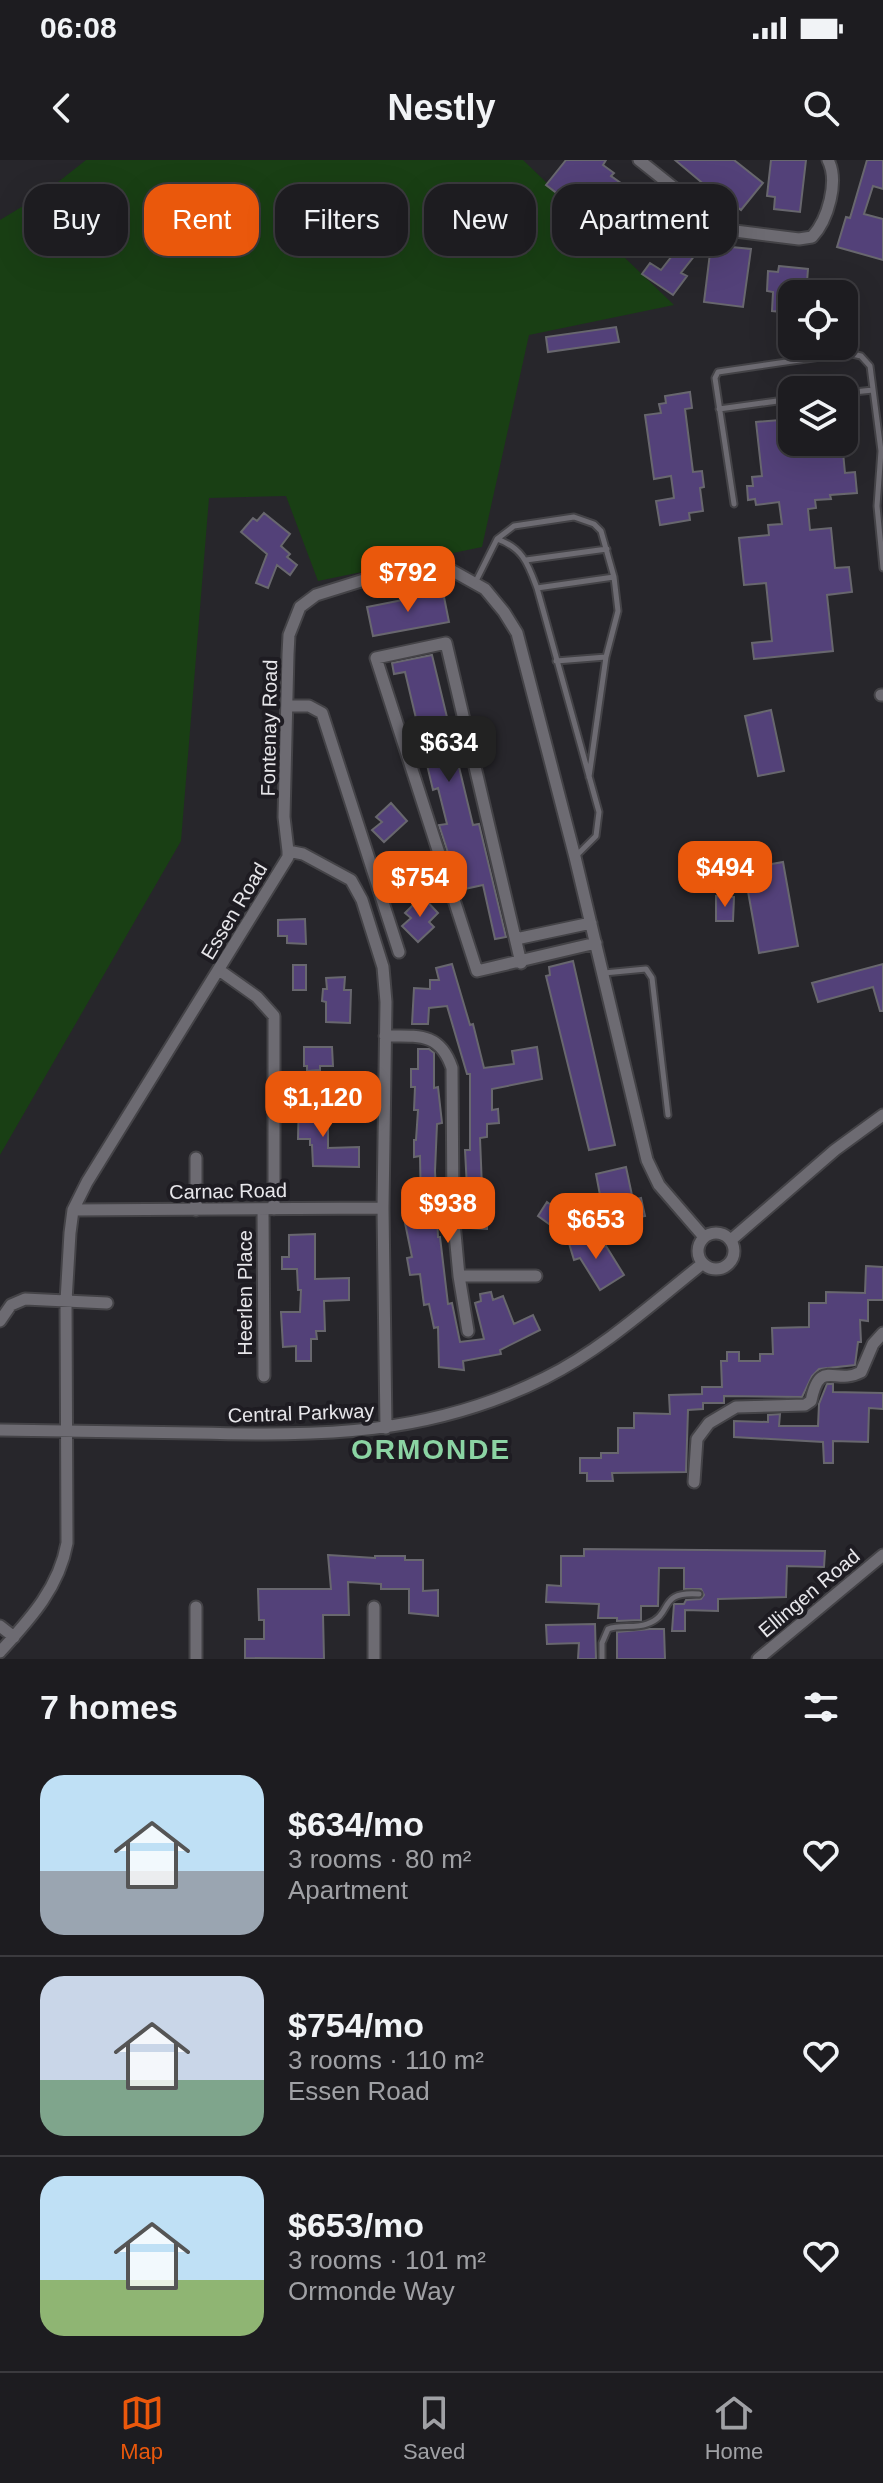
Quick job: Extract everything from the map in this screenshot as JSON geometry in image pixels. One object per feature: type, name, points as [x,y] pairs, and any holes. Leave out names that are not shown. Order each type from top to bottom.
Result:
[{"type":"street","points":[[639,160],[727,230],[804,239],[817,232],[829,198],[833,179],[828,160]]},
{"type":"street","name":"Fontenay Road","points":[[288,851],[284,817],[289,635],[300,607],[316,595],[396,570],[417,567],[451,570],[475,582]]},
{"type":"street","points":[[475,582],[496,601],[517,633],[575,857],[647,1160],[659,1185],[704,1237]]},
{"type":"street","points":[[521,963],[446,643],[376,658],[477,971],[521,963],[596,943]]},
{"type":"street","points":[[287,706],[309,706],[322,713],[399,952]]},
{"type":"street","name":"Essen Road","points":[[0,1652],[54,1586],[67,1543],[66,1301],[73,1210],[87,1182],[288,857],[288,851],[303,854],[345,875],[355,886],[383,967],[386,1002],[383,1208],[386,1428]]},
{"type":"street","points":[[516,939],[591,923]]},
{"type":"street","name":"Heerlen Place","points":[[219,970],[257,997],[274,1016],[264,1376]]},
{"type":"street","points":[[385,1036],[431,1040],[445,1051],[452,1068],[453,1212],[468,1331]]},
{"type":"street","points":[[731,1240],[835,1150],[883,1115]]},
{"type":"street","points":[[196,1158],[196,1210]]},
{"type":"street","name":"Carnac Road","points":[[73,1210],[383,1208]]},
{"type":"street","points":[[715,1233],[731,1240],[735,1252],[730,1263],[720,1270],[702,1264],[697,1253],[704,1237],[715,1233]]},
{"type":"street","name":"Central Parkway","points":[[0,1430],[270,1435],[386,1428],[444,1417],[480,1406],[546,1377],[606,1340],[702,1264]]},
{"type":"street","points":[[459,1276],[536,1276]]},
{"type":"street","points":[[0,1321],[11,1305],[25,1299],[107,1303]]},
{"type":"street","points":[[694,1482],[697,1439],[709,1423],[736,1407],[805,1405],[811,1401],[814,1385],[820,1378],[853,1376],[861,1372],[877,1337],[883,1333]]},
{"type":"street","name":"Ellingen Road","points":[[758,1659],[883,1555]]},
{"type":"street","points":[[196,1607],[196,1659]]},
{"type":"street","points":[[374,1607],[374,1659]]},
{"type":"street","points":[[0,1626],[14,1637]]},
{"type":"lane","points":[[734,504],[715,378],[718,372],[848,353],[867,360],[881,451],[877,506],[883,568]]},
{"type":"lane","points":[[858,392],[873,390]]},
{"type":"lane","points":[[719,409],[778,401]]},
{"type":"lane","points":[[475,582],[497,539],[514,526],[574,517],[594,524],[601,531],[614,577],[618,611],[606,657],[589,777]]},
{"type":"lane","points":[[497,539],[513,545],[526,560],[537,588],[599,812],[596,836],[575,857]]},
{"type":"lane","points":[[526,560],[607,549]]},
{"type":"lane","points":[[537,588],[614,577]]},
{"type":"lane","points":[[556,661],[606,657]]},
{"type":"lane","points":[[603,973],[646,969],[652,978],[668,1115]]},
{"type":"lane","points":[[602,1659],[602,1643],[608,1629],[643,1626],[658,1618],[673,1597],[681,1593],[699,1594]]},
{"type":"green space","points":[[86,160],[523,160],[552,188],[552,256],[623,256],[674,305],[529,335],[482,547],[318,581],[286,496],[209,498],[181,841],[0,1155],[0,220],[24,205],[24,256],[128,256],[128,184],[56,184]]},
{"type":"building","points":[[566,160],[606,160],[603,165],[622,184],[552,184],[552,190],[546,185]]},
{"type":"building","points":[[675,160],[734,160],[763,183],[741,210],[737,207],[737,184],[704,184]]},
{"type":"building","points":[[771,160],[806,160],[800,212],[774,209],[775,197],[767,196]]},
{"type":"building","points":[[867,160],[883,160],[883,189],[873,186],[864,214],[883,219],[883,260],[837,247],[846,217],[850,218]]},
{"type":"building","points":[[737,248],[751,249],[743,307],[704,302],[710,256],[737,256]]},
{"type":"building","points":[[672,256],[694,256],[681,273],[687,276],[673,295],[642,274],[650,263],[661,270]]},
{"type":"building","points":[[779,266],[808,269],[807,280],[778,280],[778,312],[772,311],[773,292],[767,291],[768,271],[778,272]]},
{"type":"building","points":[[616,327],[619,342],[548,352],[546,337]]},
{"type":"building","points":[[690,392],[692,408],[685,409],[693,472],[702,471],[704,487],[700,488],[703,511],[689,513],[690,520],[660,525],[656,501],[674,498],[671,476],[654,479],[645,415],[661,413],[659,404],[666,403],[665,396]]},
{"type":"building","points":[[778,420],[778,456],[843,456],[845,473],[855,472],[857,493],[830,495],[831,499],[815,500],[816,508],[808,509],[810,530],[831,528],[835,568],[849,567],[852,592],[827,595],[833,651],[754,659],[752,643],[772,641],[766,583],[744,585],[739,538],[769,535],[768,525],[782,524],[779,502],[756,505],[755,499],[748,500],[747,486],[753,486],[752,477],[762,476],[756,422]]},
{"type":"building","points":[[264,513],[290,534],[281,546],[290,554],[287,557],[297,565],[290,575],[277,565],[268,588],[256,583],[267,554],[241,532],[253,518],[257,521]]},
{"type":"building","points":[[443,592],[449,622],[373,636],[367,607]]},
{"type":"building","points":[[432,655],[473,825],[479,824],[506,937],[495,939],[483,885],[460,890],[439,825],[447,824],[438,788],[433,790],[405,672],[394,674],[392,663]]},
{"type":"building","points":[[771,710],[784,771],[758,776],[745,716]]},
{"type":"building","points":[[391,803],[407,821],[384,842],[372,830],[382,822],[376,817]]},
{"type":"building","points":[[783,862],[798,946],[759,953],[744,869]]},
{"type":"building","points":[[422,896],[438,913],[429,922],[434,927],[418,942],[402,926],[411,918],[405,913]]},
{"type":"building","points":[[716,896],[734,897],[733,921],[716,921]]},
{"type":"building","points":[[305,919],[306,944],[287,943],[287,936],[278,936],[278,920]]},
{"type":"building","points":[[573,961],[615,1145],[589,1150],[546,976],[550,975],[549,967]]},
{"type":"building","points":[[452,964],[470,1025],[473,1024],[484,1068],[514,1064],[512,1051],[537,1047],[542,1079],[492,1089],[492,1110],[498,1109],[499,1123],[487,1124],[487,1137],[480,1138],[482,1188],[488,1189],[487,1229],[471,1228],[472,1187],[467,1188],[465,1150],[470,1150],[470,1074],[467,1074],[447,1006],[429,1008],[428,1024],[412,1024],[414,988],[430,989],[430,980],[439,980],[436,968]]},
{"type":"building","points":[[883,964],[883,1011],[880,1011],[873,987],[818,1002],[812,983]]},
{"type":"building","points":[[293,965],[306,965],[306,990],[293,990]]},
{"type":"building","points":[[345,977],[344,990],[351,990],[350,1023],[326,1022],[326,1002],[322,1001],[323,989],[327,989],[326,978]]},
{"type":"building","points":[[304,1047],[332,1047],[333,1066],[320,1066],[320,1070],[307,1071]]},
{"type":"building","points":[[418,1049],[429,1049],[434,1053],[434,1088],[438,1087],[442,1123],[437,1124],[435,1171],[438,1237],[448,1304],[452,1303],[460,1342],[484,1339],[475,1303],[481,1301],[480,1294],[491,1292],[493,1300],[503,1296],[514,1324],[533,1315],[540,1330],[500,1350],[501,1354],[463,1361],[464,1370],[439,1367],[438,1327],[434,1328],[429,1304],[424,1305],[420,1274],[410,1275],[407,1258],[412,1257],[405,1223],[406,1211],[421,1212],[420,1156],[414,1157],[418,1110],[414,1110],[415,1087],[411,1087],[411,1069],[418,1069]]},
{"type":"building","points":[[299,1098],[315,1099],[315,1118],[328,1118],[328,1148],[359,1147],[359,1167],[313,1166],[310,1139],[298,1139]]},
{"type":"building","points":[[626,1167],[633,1200],[641,1198],[645,1216],[611,1223],[608,1210],[603,1211],[596,1174]]},
{"type":"building","points":[[547,1202],[573,1221],[563,1234],[538,1216]]},
{"type":"building","points":[[315,1234],[315,1279],[349,1278],[349,1300],[324,1301],[325,1331],[316,1331],[317,1339],[311,1339],[311,1361],[296,1361],[296,1346],[283,1347],[281,1312],[300,1312],[301,1290],[298,1290],[297,1269],[282,1269],[282,1257],[289,1257],[289,1235]]},
{"type":"building","points":[[590,1234],[595,1250],[606,1246],[624,1275],[600,1290],[580,1258],[574,1260],[568,1240]]},
{"type":"building","points":[[866,1266],[883,1267],[883,1300],[868,1300],[868,1321],[860,1320],[861,1342],[858,1342],[855,1365],[819,1369],[802,1397],[724,1396],[724,1403],[703,1403],[703,1409],[688,1410],[686,1472],[612,1473],[613,1481],[587,1481],[587,1473],[580,1473],[580,1458],[601,1458],[601,1453],[618,1453],[618,1428],[634,1428],[634,1413],[670,1414],[669,1395],[702,1394],[702,1387],[722,1387],[721,1361],[727,1361],[727,1352],[739,1352],[739,1361],[760,1361],[760,1354],[773,1354],[772,1328],[809,1327],[809,1303],[826,1303],[826,1292],[865,1293]]},
{"type":"building","points":[[827,1384],[833,1384],[833,1392],[883,1393],[883,1409],[869,1408],[868,1442],[833,1441],[833,1463],[824,1463],[823,1442],[734,1437],[734,1421],[768,1422],[768,1415],[780,1414],[779,1426],[818,1426],[819,1404]]},
{"type":"building","points":[[584,1549],[825,1551],[824,1567],[787,1566],[786,1597],[718,1599],[718,1611],[685,1610],[685,1631],[672,1631],[674,1604],[701,1599],[704,1595],[701,1589],[684,1589],[684,1568],[659,1568],[658,1606],[641,1606],[641,1620],[598,1618],[599,1604],[546,1602],[547,1585],[561,1586],[561,1556],[584,1556]]},
{"type":"building","points":[[328,1555],[405,1556],[405,1560],[423,1560],[423,1591],[438,1590],[438,1616],[409,1613],[409,1589],[381,1589],[381,1584],[348,1582],[349,1615],[323,1615],[324,1659],[245,1658],[245,1639],[264,1639],[264,1620],[259,1620],[258,1589],[331,1589]]},
{"type":"building","points":[[595,1624],[596,1659],[578,1659],[579,1643],[547,1644],[546,1625]]},
{"type":"building","points":[[664,1629],[665,1659],[617,1659],[617,1632]]},
{"type":"district","name":"ORMONDE","points":[[431,1449]]}]
